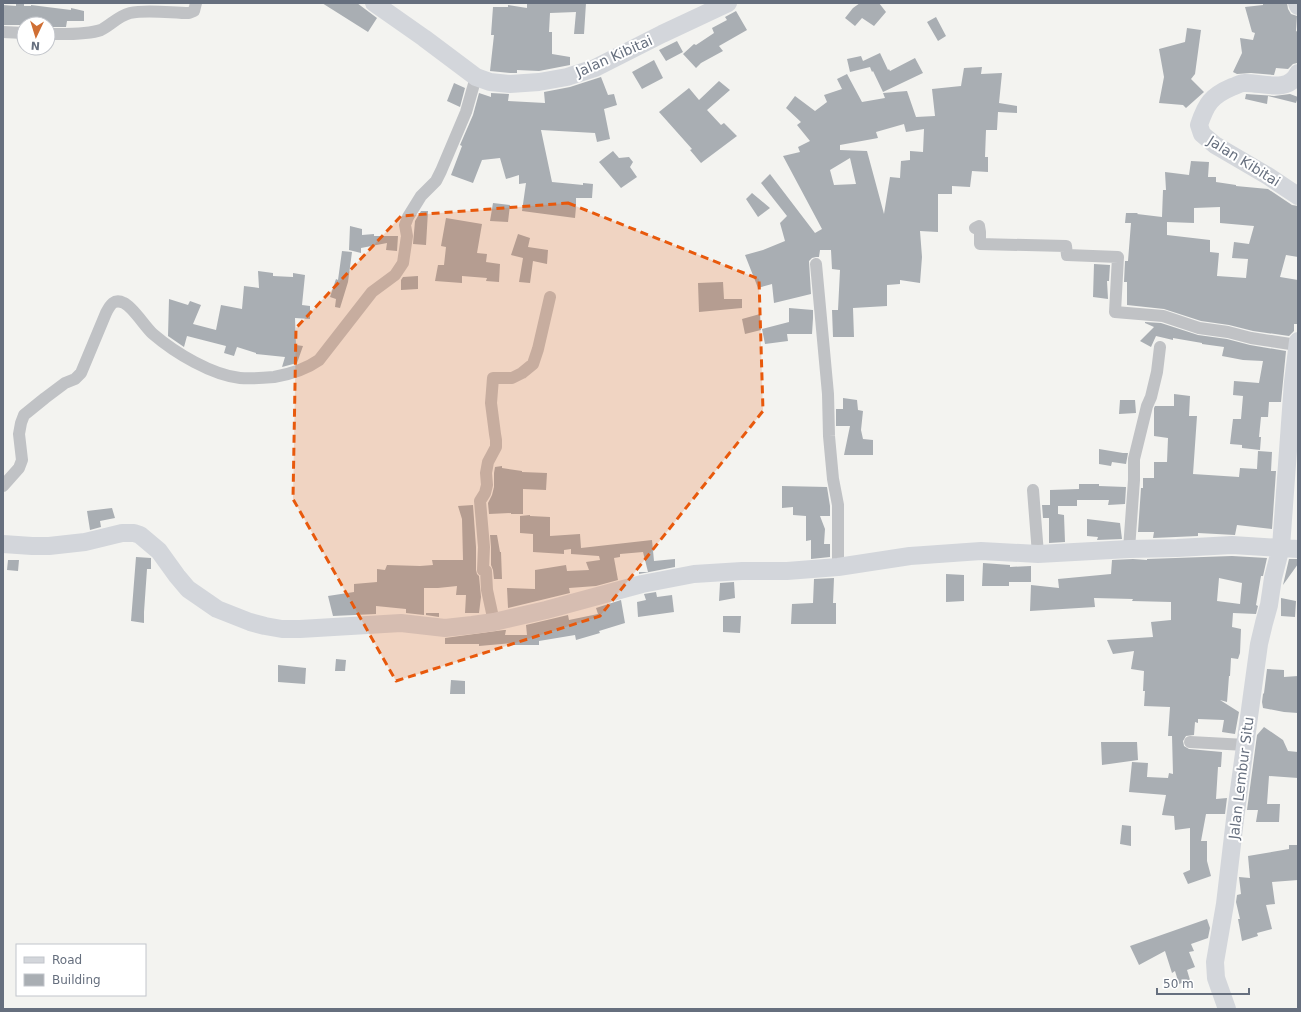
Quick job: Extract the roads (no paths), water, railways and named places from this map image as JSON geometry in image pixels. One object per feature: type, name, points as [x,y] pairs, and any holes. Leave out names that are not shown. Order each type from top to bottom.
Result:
[{"type":"street","points":[[56,34],[98,31],[123,16],[136,12],[189,13],[194,11],[196,3]]},
{"type":"street","name":"Jalan Kibitai","points":[[374,3],[476,77],[490,82],[510,84],[540,82],[567,77],[595,68],[728,3]]},
{"type":"street","points":[[3,32],[16,33]]},
{"type":"street","name":"Jalan Kibitai","points":[[1298,73],[1293,80],[1286,84],[1276,86],[1242,83],[1224,90],[1213,97],[1204,111],[1198,125],[1202,134],[1215,145],[1268,176],[1298,196]]},
{"type":"street","points":[[3,486],[19,468],[22,460],[19,434],[24,415],[66,383],[75,379],[81,373],[108,309],[114,302],[119,301],[126,304],[155,336],[193,361],[227,376],[254,378],[287,374],[309,367],[319,360],[372,292],[390,279],[403,263],[406,241],[405,225],[408,216],[421,196],[436,181],[441,171],[466,112],[476,77]]},
{"type":"street","points":[[3,544],[49,546],[85,542],[122,533],[134,533],[140,535],[158,551],[188,589],[217,609],[234,617],[265,626],[282,629],[320,629],[339,626],[401,623],[445,628],[494,622],[546,610],[642,584],[694,574],[742,571],[788,571],[838,567],[910,556],[981,552],[1038,554],[1232,545],[1289,548],[1295,383],[1298,343],[1251,338],[1228,332],[1199,328],[1163,316],[1115,312],[1118,257],[1067,255],[1066,246],[980,244],[979,226],[975,228]]},
{"type":"street","points":[[816,264],[828,394],[833,479],[838,505],[838,567]]},
{"type":"street","points":[[494,622],[487,590],[486,571],[483,570],[484,547],[480,501],[485,493],[487,485],[486,473],[488,462],[496,447],[491,403],[493,378],[512,378],[522,373],[533,364],[538,350],[550,297]]},
{"type":"street","points":[[1128,549],[1134,480],[1134,459],[1147,406],[1153,391],[1160,347]]},
{"type":"street","points":[[1033,490],[1038,554]]},
{"type":"street","name":"Jalan Lembur Situ","points":[[1227,1009],[1216,978],[1215,962],[1225,904],[1259,644],[1269,605],[1273,578],[1289,548]]},
{"type":"street","points":[[1190,742],[1246,745]]}]
